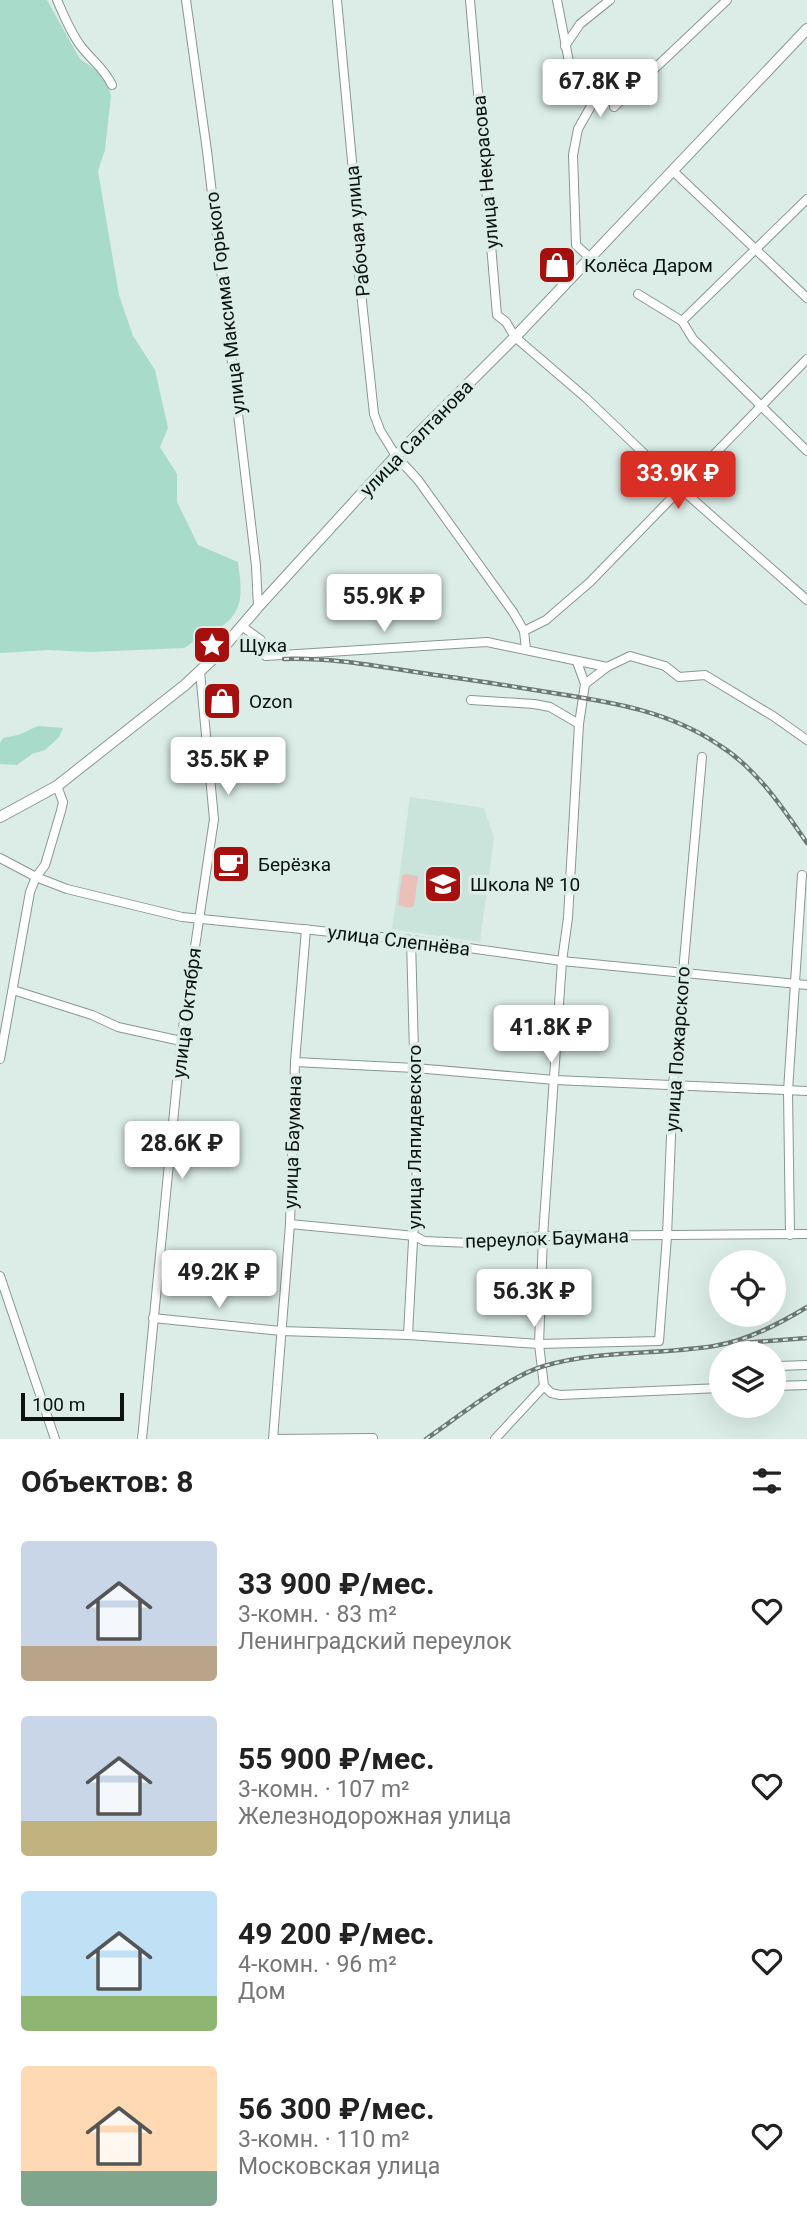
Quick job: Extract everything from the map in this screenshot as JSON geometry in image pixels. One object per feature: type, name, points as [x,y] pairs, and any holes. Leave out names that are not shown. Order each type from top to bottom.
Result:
[{"type":"main road","name":"улица Салтанова","points":[[0,817],[57,786],[200,672],[243,628],[258,607],[396,456],[515,337],[807,29]]},
{"type":"street","points":[[57,0],[70,31],[101,67],[112,85]]},
{"type":"street","name":"улица Максима Горького","points":[[186,0],[210,177],[256,566],[258,607]]},
{"type":"street","name":"Рабочая улица","points":[[337,0],[359,236],[358,264],[374,414],[380,430],[396,456],[418,480],[524,631]]},
{"type":"street","name":"улица Некрасова","points":[[470,0],[497,315],[515,337],[586,397],[680,488],[807,600]]},
{"type":"street","points":[[557,0],[571,72],[595,99],[578,129],[573,155],[576,245],[589,257]]},
{"type":"street","points":[[565,46],[580,24],[610,0]]},
{"type":"street","points":[[614,107],[727,0]]},
{"type":"street","points":[[561,26],[580,24]]},
{"type":"street","points":[[673,171],[807,298]]},
{"type":"street","points":[[682,321],[807,200]]},
{"type":"street","points":[[638,294],[682,321],[692,339],[807,451]]},
{"type":"street","points":[[526,649],[524,631],[546,620],[590,582],[807,359]]},
{"type":"street","points":[[243,628],[261,639],[266,656],[487,642],[607,667]]},
{"type":"street","points":[[585,684],[607,667],[630,656],[666,666],[679,677],[705,675],[807,740]]},
{"type":"street","points":[[577,662],[585,684],[579,724],[569,905],[562,961],[543,1236],[538,1343],[544,1386],[551,1393],[560,1395],[709,1389]]},
{"type":"street","name":"улица Октября","points":[[142,1439],[181,1041],[214,819],[200,672]]},
{"type":"street","points":[[471,700],[550,707],[579,724]]},
{"type":"street","name":"улица Пожарского","points":[[538,1343],[659,1341],[667,1236],[673,1086],[702,757]]},
{"type":"street","points":[[0,1059],[26,924],[26,911],[36,877],[45,865],[63,802],[57,786]]},
{"type":"street","name":"улица Слепнёва","points":[[0,858],[36,877],[67,889],[198,919],[411,940],[562,961],[807,985]]},
{"type":"street","points":[[790,1235],[788,1091],[802,875]]},
{"type":"street","name":"улица Баумана","points":[[273,1439],[290,1224],[295,1062],[306,929]]},
{"type":"street","name":"улица Ляпидевского","points":[[408,1335],[417,1165],[411,940]]},
{"type":"street","points":[[13,990],[92,1015],[118,1027],[181,1041]]},
{"type":"street","points":[[295,1062],[415,1068],[555,1080],[807,1091]]},
{"type":"street","name":"переулок Баумана","points":[[290,1224],[415,1236],[424,1241],[470,1243],[543,1236],[807,1234]]},
{"type":"street","points":[[0,1276],[55,1439]]},
{"type":"street","points":[[153,1318],[281,1331],[538,1343]]},
{"type":"street","points":[[786,1366],[807,1365]]},
{"type":"street","points":[[786,1385],[807,1385]]},
{"type":"street","points":[[495,1439],[544,1386]]},
{"type":"street","points":[[273,1439],[373,1438]]},
{"type":"shaded area","points":[[0,0],[47,0],[80,59],[106,77],[111,96],[105,150],[98,171],[119,295],[133,336],[155,370],[168,428],[160,447],[177,474],[177,502],[198,545],[238,562],[240,597],[235,613],[222,626],[201,634],[184,648],[0,653]]},
{"type":"shaded area","points":[[38,726],[63,728],[59,737],[45,750],[32,754],[17,765],[0,764],[0,743],[3,738]]},
{"type":"shaded area","name":"Школа № 10","points":[[410,797],[484,808],[494,838],[480,942],[392,929]]},
{"type":"shaded area","points":[[402,876],[418,876],[414,906],[410,908],[398,905]]},
{"type":"railway","points":[[284,659],[344,662],[484,682],[596,700],[660,716],[700,733],[745,765],[768,790],[807,843]]},
{"type":"railway","points":[[426,1439],[500,1388],[544,1366],[586,1357],[726,1344],[762,1331],[807,1307]]},
{"type":"railway","points":[[769,1341],[807,1338]]},
{"type":"place","name":"Колёса Даром","points":[[557,265]]},
{"type":"place","name":"Щука","points":[[212,645]]},
{"type":"place","name":"Ozon","points":[[222,701]]},
{"type":"place","name":"Берёзка","points":[[231,864]]},
{"type":"place","name":"Школа № 10","points":[[443,884]]}]
